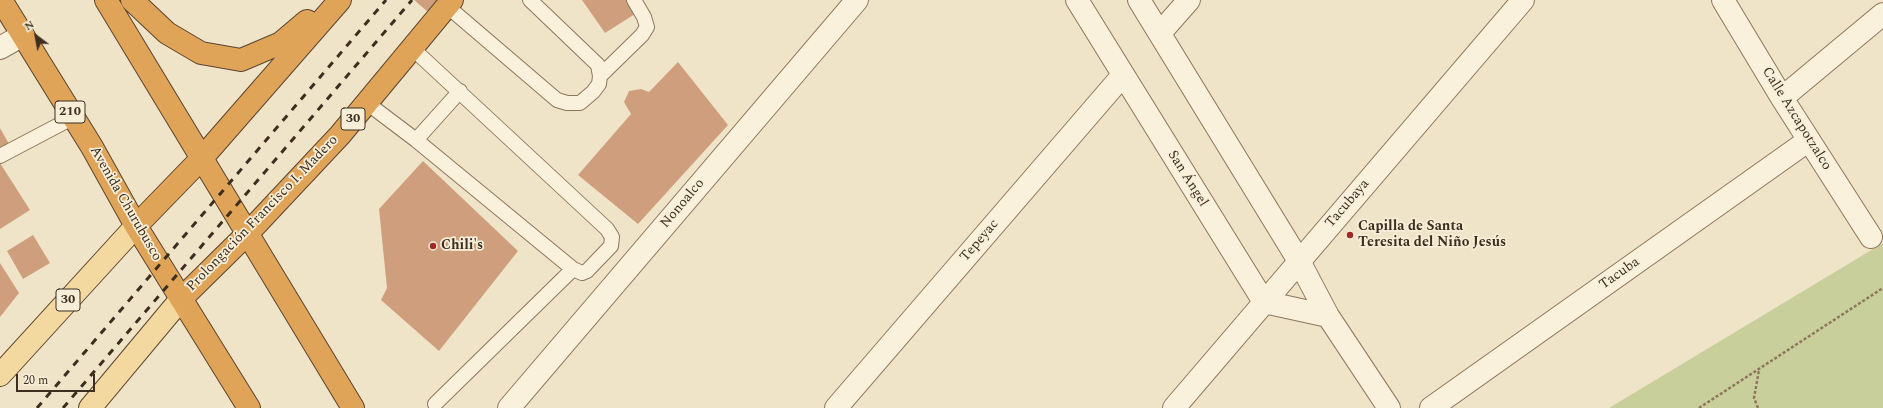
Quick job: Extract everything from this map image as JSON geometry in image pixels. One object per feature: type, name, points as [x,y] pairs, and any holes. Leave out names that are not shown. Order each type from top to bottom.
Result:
[{"type":"highway","name":"Avenida Churubusco","points":[[1,0],[74,118],[136,226],[249,408]]},
{"type":"highway","points":[[106,0],[353,408]]},
{"type":"highway","points":[[132,0],[167,33],[201,53],[241,60],[281,43],[332,0]]},
{"type":"highway","name":"30","points":[[136,226],[202,158],[340,0]]},
{"type":"highway","name":"Prolongación Francisco I. Madero","points":[[181,299],[248,233],[340,135],[449,3]]},
{"type":"main road","name":"30","points":[[0,375],[136,226]]},
{"type":"main road","name":"30","points":[[90,408],[181,299]]},
{"type":"street","name":"Nonoalco","points":[[509,408],[857,0]]},
{"type":"street","name":"San Ángel","points":[[1077,0],[1264,302]]},
{"type":"street","points":[[1139,0],[1299,261],[1328,316],[1388,408]]},
{"type":"street","points":[[1160,33],[1189,0]]},
{"type":"street","name":"Tacubaya","points":[[1174,408],[1523,0]]},
{"type":"street","name":"Calle Azcapotzalco","points":[[1723,0],[1782,98],[1871,237]]},
{"type":"street","points":[[1782,98],[1883,14]]},
{"type":"street","points":[[0,48],[23,35]]},
{"type":"street","name":"Tepeyac","points":[[836,408],[1123,75]]},
{"type":"street","name":"Tacuba","points":[[1431,408],[1809,140]]},
{"type":"street","points":[[1264,302],[1328,316]]},
{"type":"lane","points":[[449,3],[557,100],[567,103],[580,103],[593,92],[599,84],[600,76],[598,65],[530,0]]},
{"type":"lane","points":[[600,76],[642,35],[648,27],[634,0]]},
{"type":"lane","points":[[367,103],[416,140],[573,269],[582,272],[592,268],[610,246],[612,241],[610,234],[460,91],[412,48]]},
{"type":"lane","points":[[416,140],[460,91]]},
{"type":"lane","points":[[0,156],[74,118]]},
{"type":"lane","points":[[435,404],[573,269]]},
{"type":"path","points":[[1699,408],[1883,288]]},
{"type":"path","points":[[1758,408],[1754,398],[1759,369]]},
{"type":"green space","points":[[1883,243],[1883,408],[1609,408]]},
{"type":"building","points":[[414,0],[460,0],[441,23]]},
{"type":"building","points":[[582,0],[626,0],[635,14],[605,33]]},
{"type":"building","points":[[678,62],[728,125],[638,224],[578,175],[631,114],[624,102],[629,91],[641,89],[649,92]]},
{"type":"building","points":[[0,128],[9,144],[0,149]]},
{"type":"building","points":[[423,161],[518,251],[439,351],[381,300],[387,288],[379,209]]},
{"type":"building","points":[[0,163],[30,210],[0,229]]},
{"type":"building","points":[[33,235],[50,263],[23,279],[7,251]]},
{"type":"building","points":[[0,263],[19,293],[0,317]]},
{"type":"railway","points":[[37,408],[386,0]]},
{"type":"railway","points":[[63,408],[412,0]]},
{"type":"place","name":"Capilla de Santa Teresita del Niño Jesús","points":[[1350,235]]},
{"type":"place","name":"Chili's","points":[[433,246]]}]
